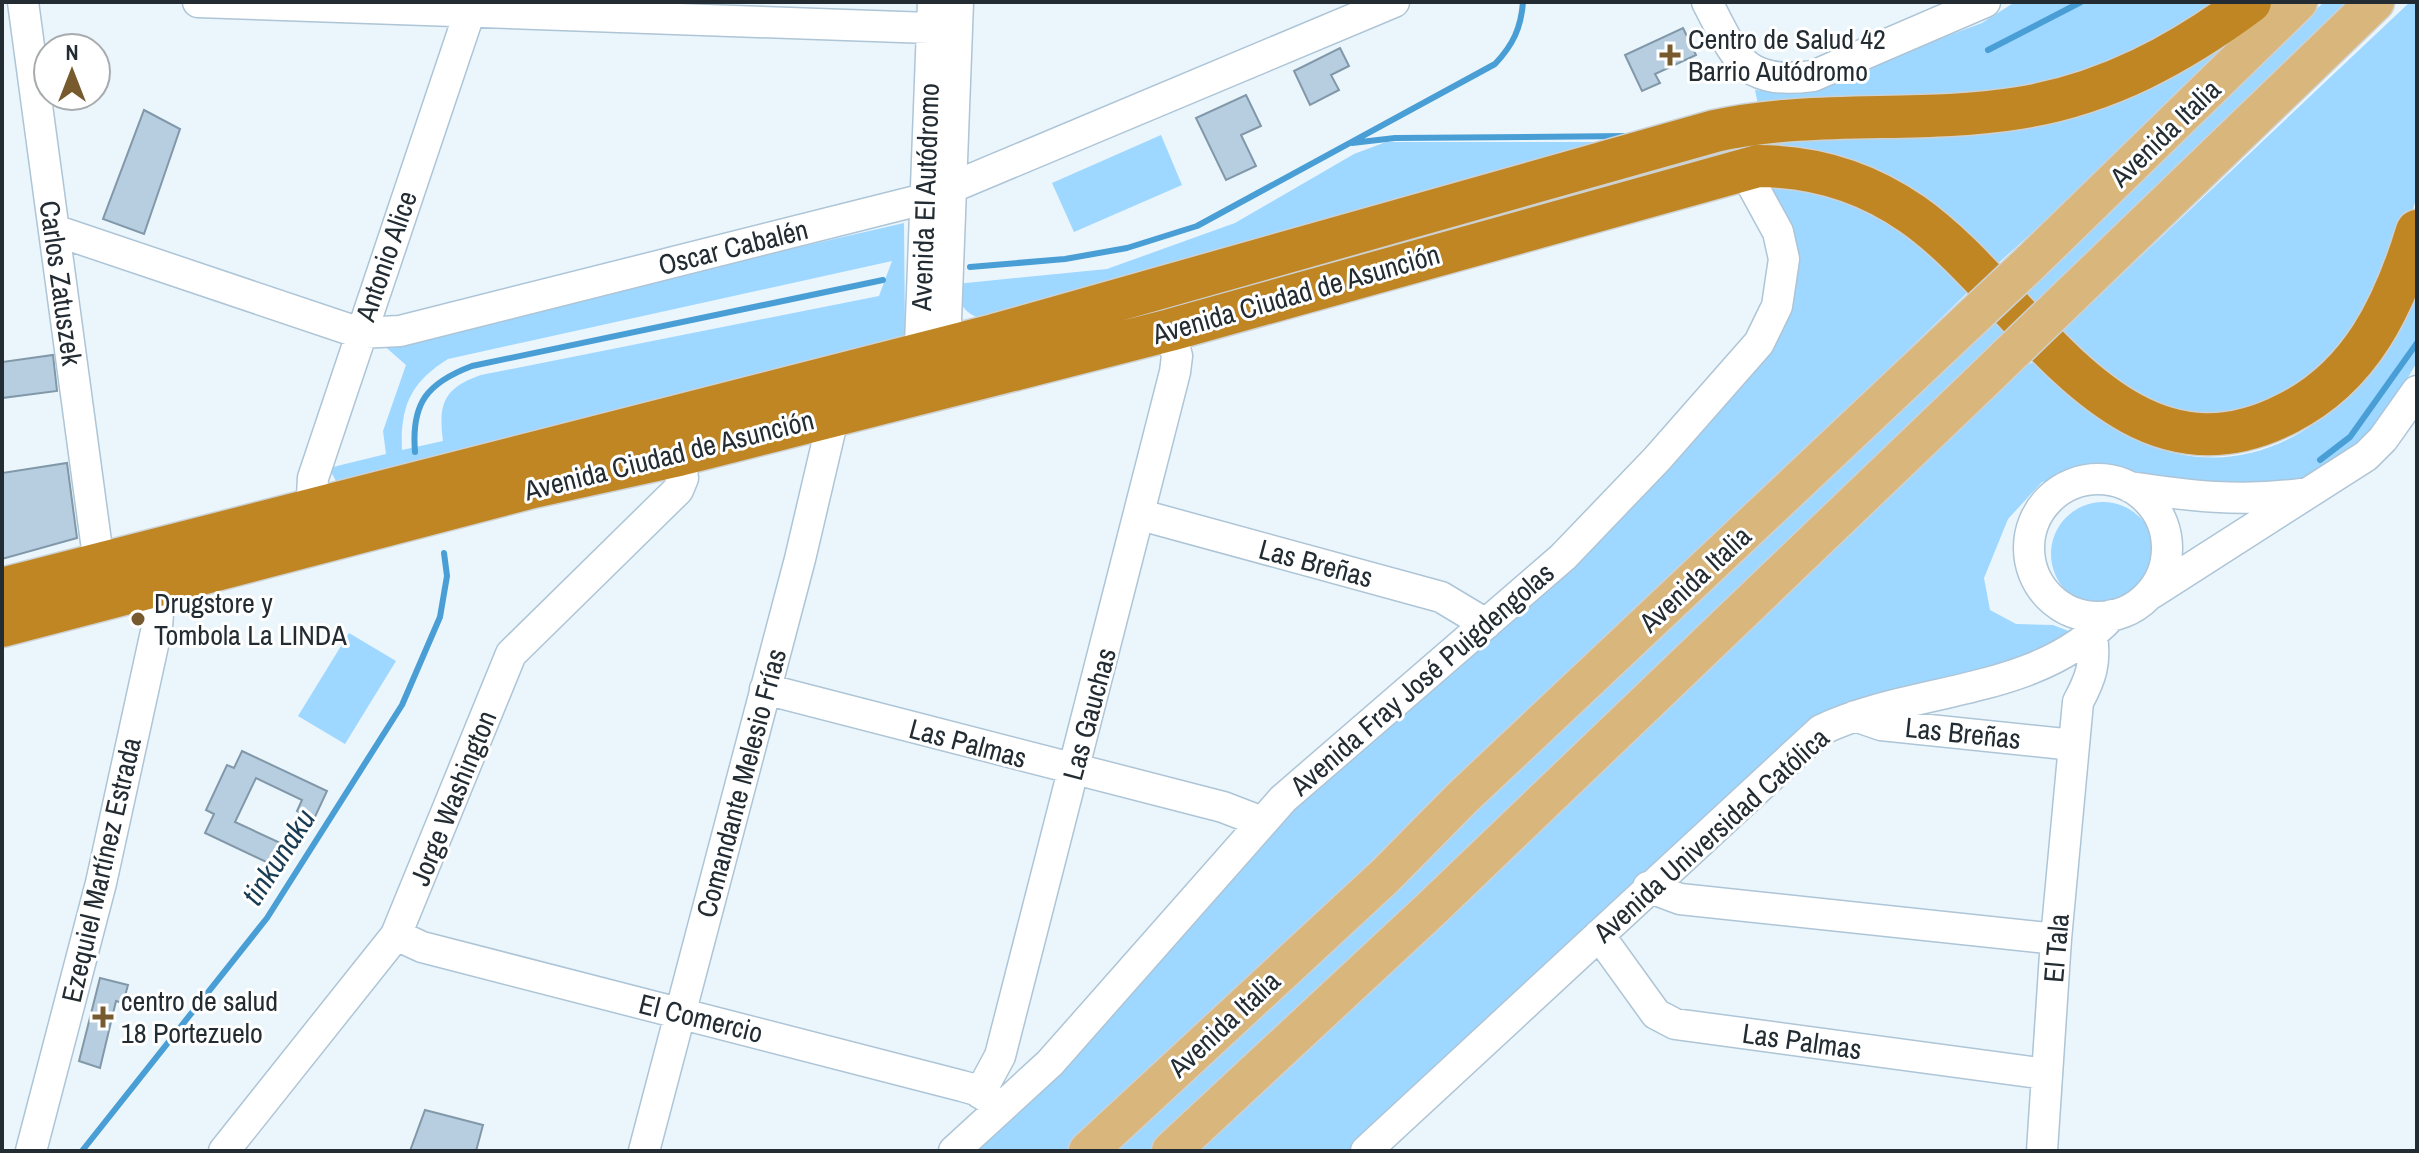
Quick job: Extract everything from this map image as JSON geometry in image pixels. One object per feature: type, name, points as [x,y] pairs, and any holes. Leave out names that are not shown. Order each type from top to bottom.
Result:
[{"type":"highway","name":"Avenida Ciudad de Asunción","points":[[2,626],[533,487],[679,455],[834,414],[934,369],[1731,128],[1795,120],[2018,108],[2080,94],[2123,79],[2172,55],[2250,2]]},
{"type":"highway","name":"Avenida Ciudad de Asunción","points":[[2,589],[311,513],[934,369],[1170,330],[1743,168],[1788,166],[1829,174],[1911,213],[1938,235],[2058,358],[2112,402],[2146,422],[2192,433],[2246,431],[2295,410],[2323,391],[2365,349],[2395,295],[2417,231]]},
{"type":"main road","name":"Avenida Italia","points":[[1088,1151],[1385,876],[1462,798],[2030,263],[2298,2]]},
{"type":"main road","name":"Avenida Italia","points":[[1171,1151],[1442,899],[2375,2]]},
{"type":"street","name":"Carlos Zatuszek","points":[[23,2],[99,564]]},
{"type":"street","points":[[198,2],[945,15]]},
{"type":"street","name":"Oscar Cabalén","points":[[54,230],[360,333],[400,331],[938,193],[1394,2]]},
{"type":"street","points":[[1707,2],[1732,50],[1753,72],[1769,78],[1813,76],[1982,3]]},
{"type":"street","name":"Antonio Alice","points":[[311,513],[313,478],[472,6]]},
{"type":"street","name":"Avenida El Autódromo","points":[[934,369],[945,15]]},
{"type":"street","name":"Avenida Fray José Puigdengolas","points":[[954,1151],[992,1100],[1050,1063],[1283,799],[1563,557],[1647,470],[1770,325],[1783,282],[1784,259],[1778,232],[1743,168]]},
{"type":"street","name":"Las Gauchas","points":[[992,1100],[1000,1056],[1141,515],[1175,372],[1177,356],[1170,330]]},
{"type":"street","name":"Avenida Universidad Católica","points":[[1366,1151],[1821,730],[1854,715],[2030,671],[2366,456],[2383,439],[2417,391]]},
{"type":"street","name":"Comandante Melesio Frías","points":[[644,1151],[834,414]]},
{"type":"street","name":"Jorge Washington","points":[[224,1151],[396,935],[511,654],[678,490],[683,478],[679,455]]},
{"type":"street","name":"Avenida Universidad Católica","points":[[2102,626],[2091,617],[2072,612],[2054,602],[2040,587],[2031,569],[2028,549],[2031,529],[2053,495],[2070,485],[2090,480],[2110,480],[2129,487],[2223,499],[2310,493]]},
{"type":"street","points":[[2129,487],[2156,511],[2167,545],[2159,580],[2147,596]]},
{"type":"street","name":"Las Breñas","points":[[1141,515],[1441,597],[1486,624]]},
{"type":"street","name":"Ezequiel Martínez Estrada","points":[[31,1151],[101,883],[157,627],[160,587]]},
{"type":"street","name":"El Tala","points":[[2042,1151],[2056,939],[2078,702],[2094,667],[2102,626]]},
{"type":"street","name":"Las Palmas","points":[[765,689],[1223,807],[1262,822]]},
{"type":"street","name":"Las Breñas","points":[[1854,715],[1881,725],[2074,745]]},
{"type":"street","points":[[1648,887],[1680,899],[2056,939]]},
{"type":"street","name":"El Comercio","points":[[396,935],[422,947],[682,1013],[992,1100]]},
{"type":"street","name":"Las Palmas","points":[[1599,935],[1656,1014],[1675,1024],[2046,1074]]},
{"type":"shaded area","points":[[2015,2],[2229,2],[2155,49],[2034,91],[1843,111],[986,321],[968,312],[959,298],[956,284],[1107,269],[1235,223],[1354,154],[1386,142],[1622,142],[1759,110],[1755,90],[1793,93],[1982,23]]},
{"type":"shaded area","points":[[2324,2],[2363,2],[1149,1151],[1113,1151]]},
{"type":"shaded area","points":[[2410,2],[2417,2],[2417,196],[2398,258],[2362,337],[2275,414],[2158,422],[2050,342]]},
{"type":"shaded area","points":[[2253,19],[2216,67],[1983,277],[1822,168],[962,371],[957,358],[1664,164],[1762,142],[1965,129]]},
{"type":"shaded area","points":[[1161,135],[1182,185],[1074,232],[1052,183]]},
{"type":"shaded area","points":[[1756,184],[1823,190],[1876,211],[1899,226],[1969,291],[1467,777],[1066,1151],[974,1151],[1013,1116],[1143,982],[1260,836],[1781,325]]},
{"type":"shaded area","points":[[904,223],[905,336],[893,349],[338,485],[329,468],[386,454],[383,431],[406,365],[381,343]],"holes":[[[892,261],[879,296],[481,375],[459,385],[446,399],[442,416],[443,441],[402,450],[403,420],[410,397],[425,377],[448,359]]]},
{"type":"shaded area","points":[[2417,288],[2417,362],[2384,419],[2332,465],[2294,485],[2177,486],[2111,471],[2084,471],[2042,482],[2008,519],[1984,578],[1990,610],[2016,624],[2053,625],[2074,633],[2026,665],[1840,710],[1352,1151],[1193,1151],[2014,368],[2035,362],[2091,412],[2142,442],[2183,455],[2223,457],[2262,450],[2298,434],[2332,410],[2363,380],[2395,337]]},
{"type":"shaded area","points":[[2103,502],[2123,506],[2140,517],[2151,534],[2155,554],[2151,574],[2140,591],[2123,602],[2103,606],[2083,602],[2066,591],[2055,574],[2051,554],[2055,534],[2066,517],[2083,506]]},
{"type":"shaded area","points":[[349,633],[396,661],[345,744],[298,716]]},
{"type":"building","points":[[1683,28],[1696,55],[1655,74],[1660,83],[1642,91],[1625,55]]},
{"type":"building","points":[[1340,48],[1349,66],[1331,75],[1339,90],[1310,105],[1294,71]]},
{"type":"building","points":[[1246,95],[1261,126],[1241,135],[1256,166],[1226,180],[1196,118]]},
{"type":"building","points":[[144,110],[180,129],[144,234],[103,219]]},
{"type":"building","points":[[53,355],[57,391],[2,398],[2,362]]},
{"type":"building","points":[[67,463],[77,538],[2,559],[2,473]]},
{"type":"building","points":[[242,751],[327,791],[314,819],[297,811],[302,800],[256,778],[235,822],[289,847],[279,868],[205,833],[214,814],[206,810],[227,765],[234,768]]},
{"type":"building","points":[[100,978],[128,985],[123,1003],[116,1001],[100,1068],[79,1061]]},
{"type":"building","points":[[425,1110],[483,1125],[476,1151],[410,1151]]},
{"type":"waterway","points":[[970,267],[1065,259],[1127,248],[1197,226],[1495,64],[1515,36],[1523,2]]},
{"type":"waterway","points":[[1988,50],[2081,2]]},
{"type":"waterway","points":[[1352,143],[1395,138],[1629,136]]},
{"type":"waterway","points":[[415,452],[416,420],[425,397],[444,380],[472,366],[883,280]]},
{"type":"waterway","points":[[2320,460],[2350,437],[2417,343]]},
{"type":"waterway","name":"tinkunaku","points":[[82,1151],[267,918],[402,705],[440,617],[447,576],[444,553]]},
{"type":"place","name":"Centro de Salud 42 Barrio Autódromo","points":[[1670,55]]},
{"type":"place","name":"Drugstore y Tombola La LINDA","points":[[138,619]]},
{"type":"place","name":"centro de salud 18 Portezuelo","points":[[103,1017]]}]
